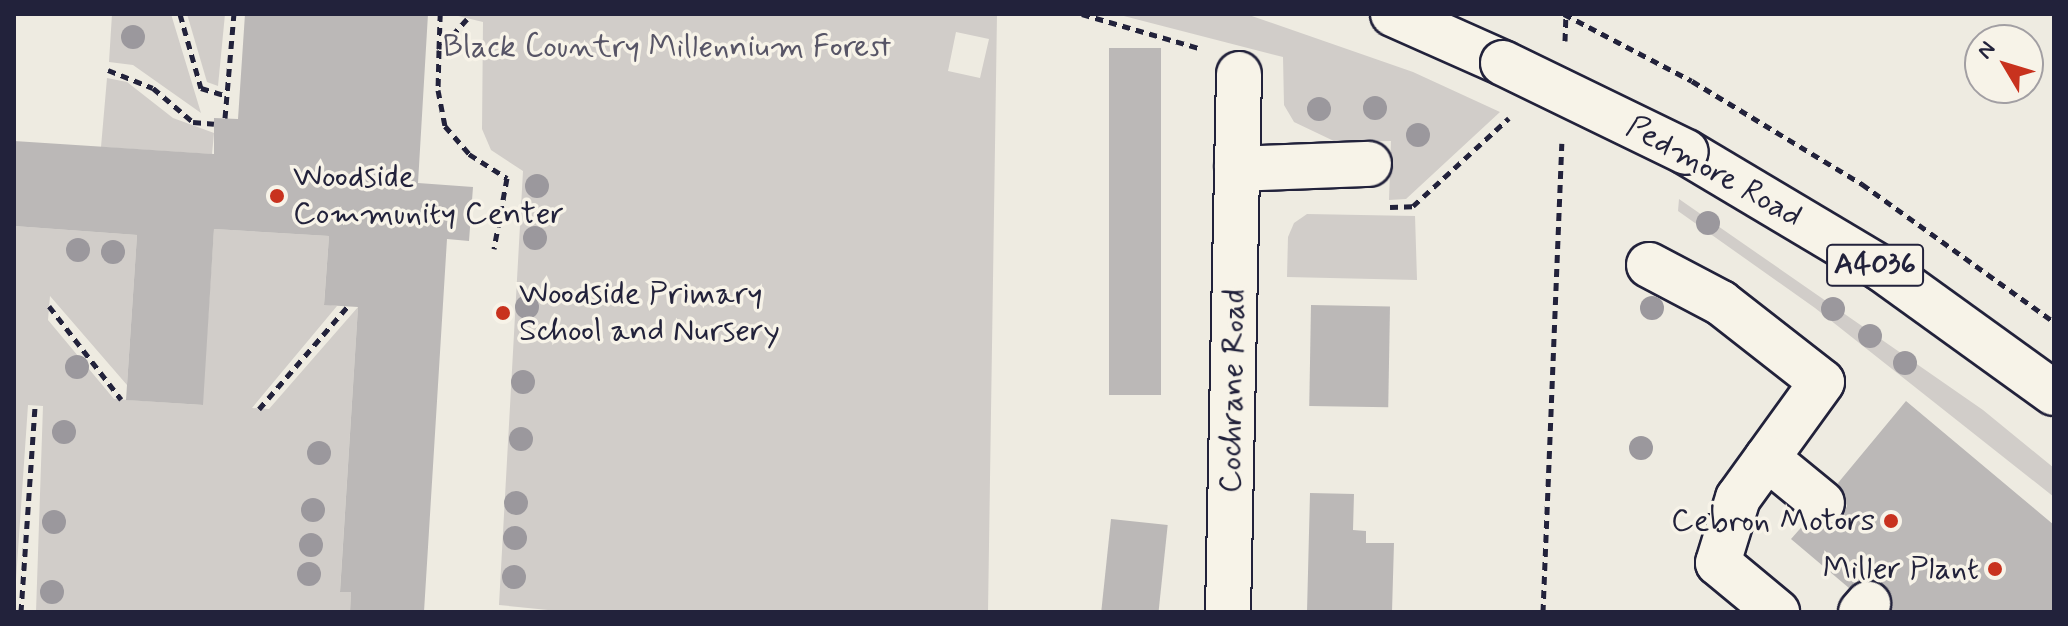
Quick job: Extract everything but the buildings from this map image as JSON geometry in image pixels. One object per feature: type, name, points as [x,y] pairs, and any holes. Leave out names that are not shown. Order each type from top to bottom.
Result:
[{"type":"main road","name":"Pedmore Road","points":[[1393,14],[1503,63],[1686,152],[1882,269],[2054,393]]},
{"type":"main road","name":"Cochrane Road","points":[[1223,62],[1237,169],[1228,612]]},
{"type":"main road","points":[[1237,169],[1369,164]]},
{"type":"main road","points":[[1649,265],[1721,303],[1822,382],[1738,498],[1718,563],[1777,612]]},
{"type":"main road","points":[[1767,458],[1822,503]]},
{"type":"path","points":[[180,14],[201,88],[227,96]]},
{"type":"path","points":[[225,118],[234,14]]},
{"type":"path","points":[[440,14],[439,50],[445,126],[469,154],[507,178],[494,249]]},
{"type":"path","points":[[1082,14],[1223,62]]},
{"type":"path","points":[[1565,46],[1565,14],[1692,81],[1862,184],[2054,322]]},
{"type":"path","points":[[439,50],[467,19]]},
{"type":"path","points":[[108,70],[153,88],[193,122],[214,124]]},
{"type":"path","points":[[1413,206],[1510,117]]},
{"type":"path","points":[[1543,612],[1562,125]]},
{"type":"path","points":[[49,306],[121,399]]},
{"type":"path","points":[[259,409],[348,306]]},
{"type":"path","points":[[21,612],[35,405]]},
{"type":"green space","points":[[112,14],[171,14],[201,113],[133,65],[109,62]]},
{"type":"green space","points":[[187,14],[225,14],[218,86],[207,82]]},
{"type":"green space","name":"Black Country Millennium Forest","points":[[450,14],[997,14],[988,612],[568,612],[499,605],[523,171],[491,150],[482,129],[483,22]],"holes":[[[956,32],[989,39],[980,78],[948,71]]]},
{"type":"green space","points":[[1116,14],[1246,14],[1413,72],[1500,112],[1406,199],[1389,200],[1391,141],[1336,142],[1294,122],[1284,105],[1283,57]]},
{"type":"green space","points":[[107,78],[127,82],[173,118],[214,133],[212,154],[101,147]]},
{"type":"green space","points":[[1679,199],[1983,410],[2054,468],[2054,497],[1815,308],[1678,211]]},
{"type":"green space","points":[[1307,214],[1415,216],[1417,280],[1287,277],[1288,237],[1294,223]]},
{"type":"green space","points":[[14,226],[137,235],[127,385],[50,296],[48,320],[114,399],[202,405],[214,229],[329,236],[324,304],[337,306],[252,408],[269,409],[358,307],[340,591],[351,592],[350,612],[36,612],[43,406],[28,405],[14,609]]},
{"type":"place","name":"Woodside Community Center","points":[[277,196]]},
{"type":"place","name":"Woodside Primary School and Nursery","points":[[503,313]]},
{"type":"place","name":"Cebron Motors","points":[[1891,521]]},
{"type":"place","name":"Miller Plant","points":[[1995,569]]}]
